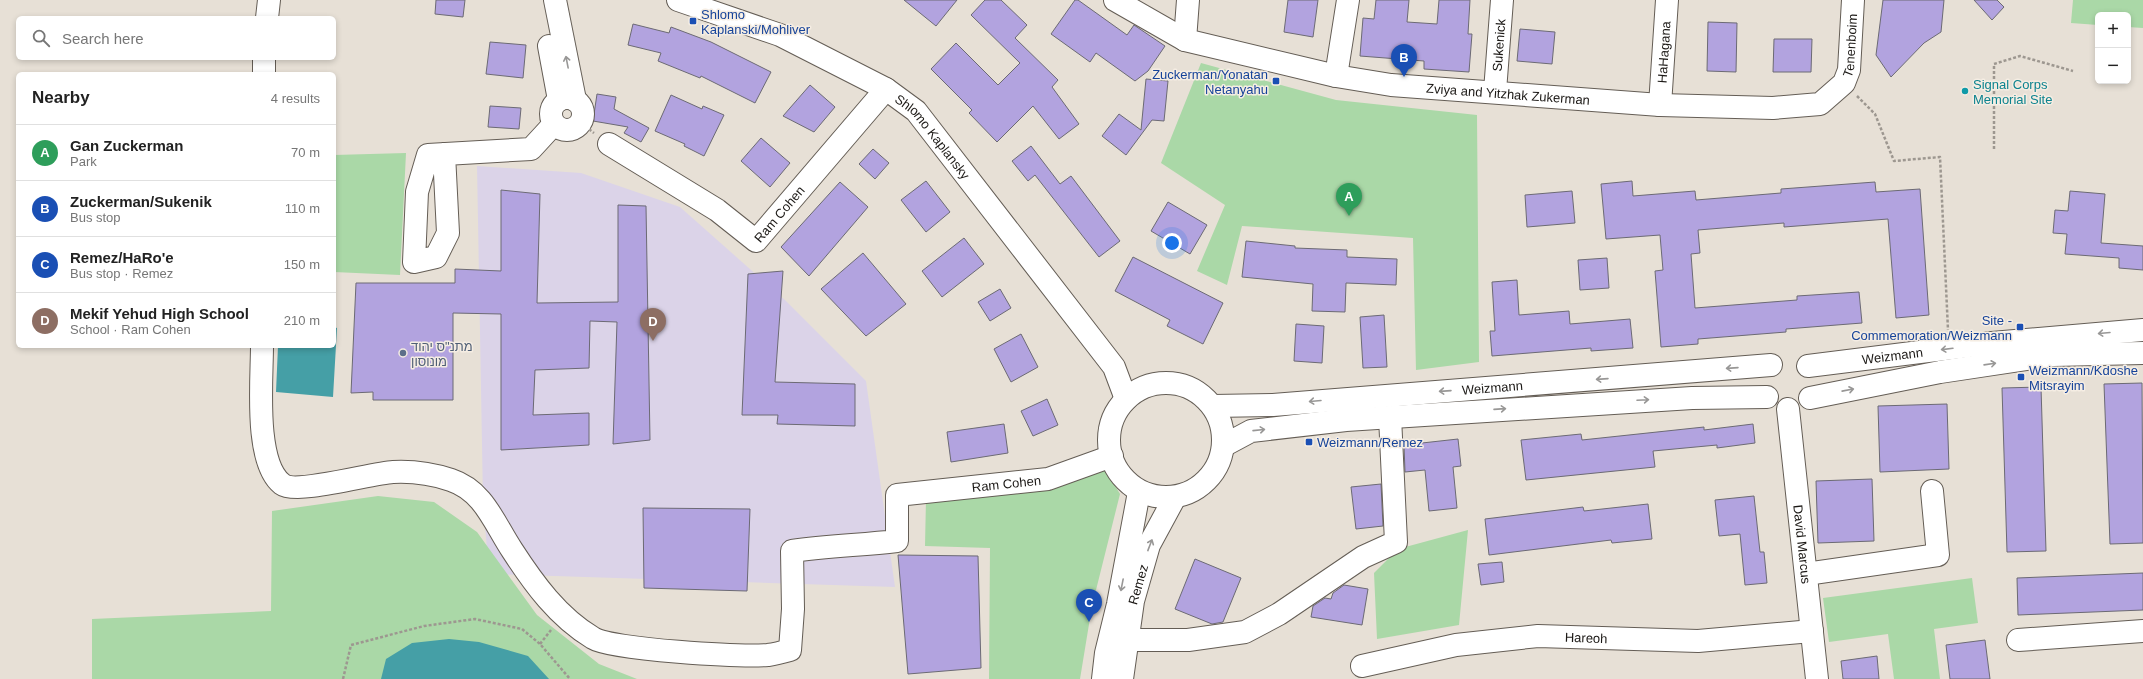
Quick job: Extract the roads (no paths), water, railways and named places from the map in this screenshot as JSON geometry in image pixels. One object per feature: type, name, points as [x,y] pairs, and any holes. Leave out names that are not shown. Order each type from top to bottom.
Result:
[{"type":"street","points":[[267,16],[269,0]]},
{"type":"street","points":[[540,0],[567,100],[582,108],[583,113],[580,123],[573,129],[562,130],[554,124],[551,119],[552,108],[567,100]]},
{"type":"street","points":[[555,0],[567,100]]},
{"type":"street","name":"Shlomo Kaplansky","points":[[678,0],[780,36],[886,89],[916,111],[1114,367]]},
{"type":"street","name":"Zviya and Yitzhak Zukerman","points":[[1115,0],[1185,40],[1336,76],[1391,85],[1495,91],[1660,104],[1774,108],[1820,104]]},
{"type":"street","points":[[1185,40],[1188,0]]},
{"type":"street","points":[[1336,76],[1348,0]]},
{"type":"street","name":"Sukenick","points":[[1495,91],[1502,0]]},
{"type":"street","name":"HaHagana","points":[[1660,104],[1667,0]]},
{"type":"street","name":"Tenenboim","points":[[1820,104],[1844,83],[1849,70],[1853,0]]},
{"type":"street","points":[[264,60],[264,72]]},
{"type":"street","name":"Ram Cohen","points":[[609,144],[717,210],[756,241],[886,89]]},
{"type":"street","points":[[436,154],[531,149],[554,124]]},
{"type":"street","name":"Weizmann","points":[[1808,366],[1949,349],[2143,330]]},
{"type":"street","name":"Ram Cohen","points":[[262,348],[263,437],[267,464],[275,478],[284,486],[295,488],[393,472],[432,474],[466,486],[483,501],[519,561],[540,591],[563,616],[595,640],[619,646],[768,655],[790,650],[793,609],[792,551],[826,546],[856,546],[897,541],[897,495],[1048,479],[1112,456]]},
{"type":"street","name":"Weizmann","points":[[1810,398],[1940,372],[2054,355],[2143,353]]},
{"type":"street","points":[[1785,358],[1801,361],[1808,366],[1815,382],[1810,398],[1804,404],[1788,409],[1780,408],[1767,397],[1763,380],[1771,365],[1785,358]]},
{"type":"street","name":"Weizmann","points":[[1213,406],[1273,405],[1771,365]]},
{"type":"street","points":[[1114,367],[1146,386]]},
{"type":"street","points":[[1114,367],[1126,399]]},
{"type":"street","points":[[1162,383],[1179,384],[1193,389],[1205,397],[1213,406],[1222,428],[1223,446],[1219,462],[1212,476],[1199,488],[1184,495],[1154,496],[1140,492],[1123,478],[1112,456],[1109,434],[1112,421],[1126,399],[1146,386],[1162,383]]},
{"type":"street","name":"Weizmann","points":[[1223,446],[1251,430],[1390,417],[1692,398],[1767,397]]},
{"type":"street","name":"David Marcus","points":[[1788,409],[1817,679]]},
{"type":"street","points":[[1128,640],[1188,640],[1245,632],[1279,614],[1364,556],[1396,542],[1390,417]]},
{"type":"street","points":[[1806,574],[1938,555],[1932,491]]},
{"type":"street","name":"Remez","points":[[1103,679],[1106,653],[1118,604],[1140,492]]},
{"type":"street","name":"Remez","points":[[1122,679],[1133,601],[1149,545],[1175,496]]},
{"type":"street","name":"Hareoh","points":[[1362,666],[1456,645],[1538,636],[1698,642],[1812,631]]},
{"type":"street","points":[[2018,640],[2143,631]]},
{"type":"water","points":[[278,348],[336,348],[333,397],[276,392]]},
{"type":"water","points":[[449,639],[479,642],[528,656],[549,679],[381,679],[386,659],[412,643]]},
{"type":"place","name":"Shlomo Kaplanski/Mohliver","points":[[693,21]]},
{"type":"place","name":"Zuckerman/Sukenik","points":[[1404,77]]},
{"type":"place","name":"Zuckerman/Yonatan Netanyahu","points":[[1276,81]]},
{"type":"place","name":"Signal Corps Memorial Site","points":[[1965,91]]},
{"type":"place","name":"Gan Zuckerman","points":[[1349,216]]},
{"type":"place","name":"Site - Commemoration/Weizmann","points":[[2020,327]]},
{"type":"place","name":"Mekif Yehud High School","points":[[653,341]]},
{"type":"place","name":"מתנ\"ס יהוד מונוסון","points":[[403,353]]},
{"type":"place","name":"Weizmann/Kdoshe Mitsrayim","points":[[2021,377]]},
{"type":"place","name":"Weizmann/Remez","points":[[1309,442]]},
{"type":"place","name":"Remez/HaRo'e","points":[[1089,622]]}]
